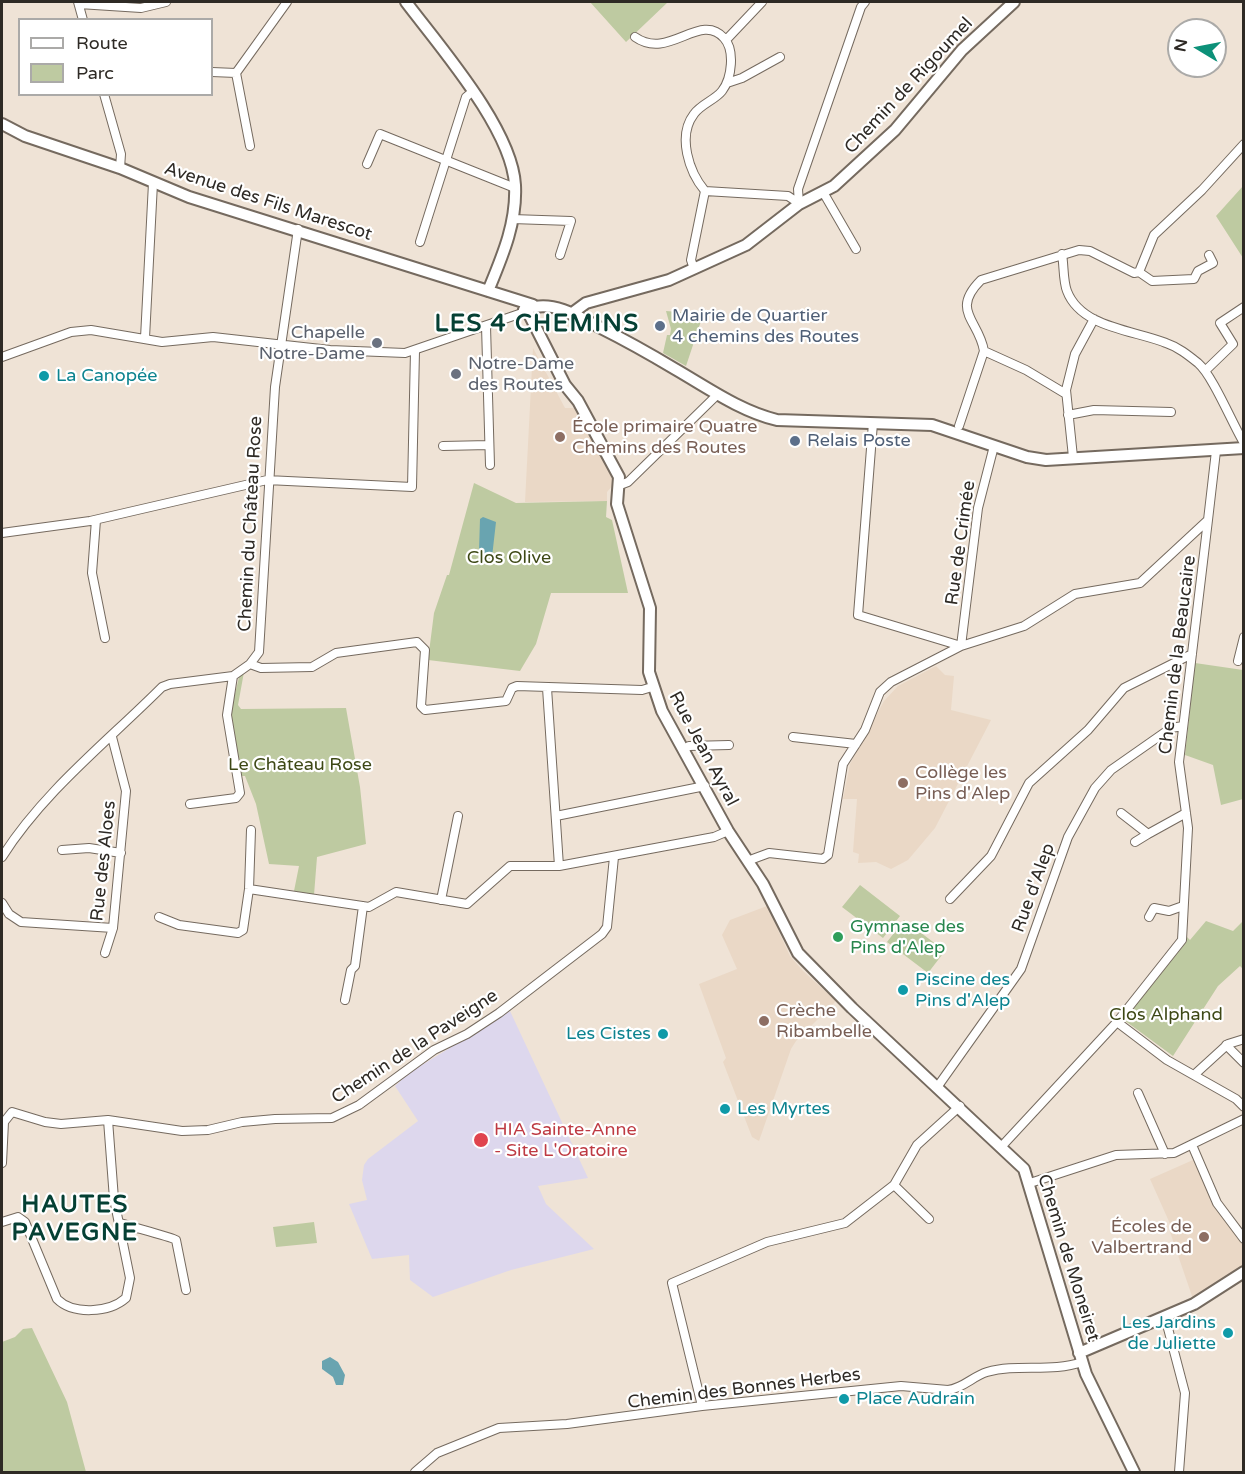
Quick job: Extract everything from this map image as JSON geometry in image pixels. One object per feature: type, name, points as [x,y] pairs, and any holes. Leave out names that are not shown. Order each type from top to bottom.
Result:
[{"type":"main road","points":[[406,2],[472,92],[508,151],[515,188],[512,219],[507,246],[488,291]]},
{"type":"main road","name":"Chemin de Rigoumel","points":[[571,314],[580,305],[669,280],[746,245],[799,204],[844,178],[895,130],[962,50],[1014,2]]},
{"type":"main road","name":"Avenue des Fils Marescot","points":[[2,124],[25,136],[120,168],[189,197],[488,291],[529,309],[550,306],[571,314],[621,338],[717,395],[762,416],[777,420],[932,425],[1037,459],[1244,448]]},
{"type":"main road","name":"Rue Jean Ayral","points":[[529,309],[565,385],[578,401],[619,477],[617,504],[650,608],[649,672],[652,687],[662,711],[728,831]]},
{"type":"main road","name":"Chemin de Moneiret","points":[[728,831],[750,860],[798,953],[877,1025],[890,1041],[1024,1169],[1081,1358],[1109,1427],[1134,1473]]},
{"type":"main road","points":[[1081,1358],[1224,1286],[1244,1272]]},
{"type":"street","points":[[82,18],[78,3],[141,8],[166,2]]},
{"type":"street","points":[[250,146],[236,73],[287,2]]},
{"type":"street","points":[[726,40],[762,2]]},
{"type":"street","points":[[799,204],[798,189],[861,7],[865,2]]},
{"type":"street","points":[[635,37],[642,42],[658,45],[705,28],[714,29],[726,40],[730,57],[727,83],[722,92],[695,112],[688,123],[686,149],[694,178],[705,191],[788,196],[799,204]]},
{"type":"street","points":[[727,83],[742,78],[780,57]]},
{"type":"street","points":[[213,72],[236,73]]},
{"type":"street","points":[[420,242],[466,97],[472,92]]},
{"type":"street","points":[[105,96],[121,154],[120,168]]},
{"type":"street","points":[[367,164],[380,134],[515,188]]},
{"type":"street","points":[[1139,272],[1154,235],[1202,190],[1244,144]]},
{"type":"street","points":[[145,338],[153,183]]},
{"type":"street","points":[[694,269],[691,260],[705,191]]},
{"type":"street","points":[[823,192],[856,249]]},
{"type":"street","points":[[512,219],[571,221],[560,255]]},
{"type":"street","name":"Chemin du Château Rose","points":[[250,664],[259,652],[274,387],[298,230]]},
{"type":"street","points":[[959,426],[984,351],[982,341],[967,315],[966,302],[972,290],[981,280],[1062,254],[1090,251],[1152,280],[1194,279],[1197,271],[1213,263],[1209,255]]},
{"type":"street","points":[[1062,254],[1066,288],[1071,300],[1094,319],[1168,343],[1183,352],[1205,371],[1244,443]]},
{"type":"street","points":[[1205,371],[1233,344],[1220,323],[1244,307]]},
{"type":"street","points":[[2,357],[70,332],[91,330],[162,342],[213,338],[330,350],[405,353],[529,309]]},
{"type":"street","points":[[1073,457],[1066,394],[1076,354],[1094,319]]},
{"type":"street","points":[[486,326],[490,465]]},
{"type":"street","points":[[2,533],[96,520],[267,480],[412,487],[415,351]]},
{"type":"street","points":[[984,351],[1026,370],[1066,394]]},
{"type":"street","points":[[620,485],[628,482],[717,395]]},
{"type":"street","points":[[1068,415],[1094,411],[1172,412]]},
{"type":"street","points":[[873,423],[858,615],[961,646]]},
{"type":"street","points":[[443,446],[489,445]]},
{"type":"street","name":"Rue de Crimée","points":[[961,646],[978,508],[994,446]]},
{"type":"street","name":"Chemin de la Beaucaire","points":[[1002,1146],[1117,1022],[1182,940],[1188,828],[1179,762],[1216,451]]},
{"type":"street","points":[[96,520],[92,573],[105,638]]},
{"type":"street","points":[[750,860],[769,853],[823,859],[828,855],[843,764],[865,730],[880,692],[891,682],[961,646],[1024,626],[1075,594],[1140,583],[1208,520]]},
{"type":"street","points":[[1238,661],[1244,637]]},
{"type":"street","points":[[2,857],[64,778],[112,737],[162,687],[170,684],[233,676],[250,664],[261,668],[312,667],[336,653],[417,642],[425,650],[421,706],[425,710],[506,701],[512,688],[517,686],[642,690],[652,687]]},
{"type":"street","points":[[950,899],[990,856],[1029,783],[1088,730],[1124,688],[1192,654]]},
{"type":"street","points":[[190,804],[236,798],[240,793],[227,715],[233,676]]},
{"type":"street","points":[[547,688],[559,866]]},
{"type":"street","name":"Rue d'Alep","points":[[938,1086],[1022,969],[1068,837],[1095,788],[1119,764],[1171,728],[1183,726]]},
{"type":"street","name":"Rue des Aloes","points":[[105,953],[113,928],[126,791],[112,737]]},
{"type":"street","points":[[793,737],[856,744]]},
{"type":"street","points":[[684,749],[689,746],[729,745]]},
{"type":"street","points":[[556,816],[705,786]]},
{"type":"street","points":[[1122,813],[1148,834]]},
{"type":"street","points":[[1135,842],[1186,813]]},
{"type":"street","points":[[441,900],[458,816]]},
{"type":"street","points":[[159,917],[179,925],[238,933],[246,924],[251,830]]},
{"type":"street","points":[[249,889],[363,906],[374,906],[389,894],[396,892],[467,904],[510,866],[559,866],[714,837],[728,831]]},
{"type":"street","points":[[62,850],[89,848],[121,853]]},
{"type":"street","name":"Chemin de la Paveigne","points":[[4,1114],[15,1112],[45,1122],[61,1124],[108,1120],[162,1130],[208,1130],[242,1122],[332,1118],[359,1105],[434,1050],[467,1034],[499,1013],[602,934],[607,927],[614,857]]},
{"type":"street","points":[[2,903],[9,914],[21,922],[113,928]]},
{"type":"street","points":[[345,1000],[351,970],[355,966],[363,906]]},
{"type":"street","points":[[1149,917],[1154,908],[1169,911],[1183,906]]},
{"type":"street","points":[[1117,1022],[1167,1060],[1236,1099],[1244,1107]]},
{"type":"street","points":[[1194,1075],[1226,1046],[1244,1039]]},
{"type":"street","points":[[1226,1046],[1244,1063]]},
{"type":"street","points":[[1138,1093],[1165,1154]]},
{"type":"street","points":[[702,1406],[672,1283],[767,1242],[844,1223],[894,1185],[917,1145],[960,1106]]},
{"type":"street","points":[[2,1163],[4,1114]]},
{"type":"street","points":[[1030,1183],[1116,1155],[1173,1153],[1244,1119]]},
{"type":"street","points":[[2,1222],[18,1217],[25,1222],[57,1299],[64,1306],[84,1310],[120,1303],[129,1289],[130,1278],[114,1199],[108,1120]]},
{"type":"street","points":[[1192,1144],[1217,1203],[1244,1239]]},
{"type":"street","points":[[894,1185],[929,1219]]},
{"type":"street","points":[[120,1223],[154,1234],[171,1236],[176,1240],[186,1290]]},
{"type":"street","points":[[1165,1317],[1185,1393],[1179,1473]]},
{"type":"street","name":"Chemin des Bonnes Herbes","points":[[415,1473],[437,1453],[499,1428],[586,1422],[702,1406],[901,1386],[956,1389],[990,1371],[1051,1369],[1081,1358]]},
{"type":"shaded area","name":"École primaire Quatre Chemins des Routes","points":[[533,348],[565,408],[574,408],[608,465],[614,484],[607,492],[607,501],[525,502]]},
{"type":"shaded area","name":"Collège les Pins d'Alep","points":[[936,666],[945,675],[954,676],[951,710],[991,720],[935,828],[908,860],[891,869],[876,862],[858,863],[859,854],[853,852],[857,799],[843,799],[850,764],[884,701],[898,686]]},
{"type":"shaded area","name":"Crèche Ribambelle","points":[[767,906],[790,956],[836,1001],[796,1041],[791,1049],[759,1141],[752,1137],[723,1062],[726,1058],[699,984],[737,969],[722,935],[730,920]]},
{"type":"shaded area","name":"HIA Sainte-Anne - Site L'Oratoire","points":[[510,1011],[588,1178],[538,1186],[546,1204],[594,1249],[511,1270],[433,1297],[410,1280],[409,1255],[372,1259],[349,1204],[367,1200],[362,1180],[364,1165],[368,1159],[418,1121],[395,1086],[409,1073]]},
{"type":"shaded area","name":"Écoles de Valbertrand","points":[[1193,1160],[1214,1205],[1243,1245],[1243,1267],[1193,1299],[1169,1229],[1171,1226],[1150,1179]]},
{"type":"green space","points":[[590,2],[668,2],[626,42]]},
{"type":"green space","points":[[1243,186],[1243,258],[1216,216]]},
{"type":"green space","points":[[693,310],[704,312],[686,366],[663,353],[667,335],[670,335],[671,329],[666,311],[692,313]]},
{"type":"green space","name":"Clos Olive","points":[[474,483],[516,503],[607,501],[606,517],[612,520],[628,593],[551,593],[536,644],[520,671],[428,660],[434,613],[447,575],[449,575]]},
{"type":"green space","points":[[1195,663],[1243,670],[1243,799],[1221,805],[1213,765],[1185,755]]},
{"type":"green space","name":"Le Château Rose","points":[[244,672],[238,705],[241,709],[346,708],[360,787],[366,844],[317,857],[314,895],[294,891],[299,866],[269,864],[256,804],[245,776],[240,776],[230,714],[240,673]]},
{"type":"green space","points":[[860,885],[900,916],[883,938],[842,907]]},
{"type":"green space","points":[[904,920],[945,951],[928,973],[887,942]]},
{"type":"green space","name":"Clos Alphand","points":[[1206,921],[1233,931],[1243,921],[1243,969],[1240,966],[1218,986],[1173,1056],[1124,1020],[1187,941],[1187,937],[1190,940]]},
{"type":"green space","points":[[314,1222],[317,1243],[276,1247],[273,1227]]},
{"type":"green space","points":[[32,1328],[67,1402],[86,1472],[2,1472],[2,1342],[15,1337],[23,1329]]},
{"type":"water","points":[[483,517],[496,522],[492,557],[481,555],[479,552],[480,519]]},
{"type":"water","points":[[330,1357],[338,1362],[345,1375],[343,1385],[336,1385],[333,1377],[322,1369],[322,1361]]},
{"type":"place","name":"Mairie de Quartier 4 chemins des Routes","points":[[660,326]]},
{"type":"place","name":"Chapelle Notre-Dame","points":[[377,343]]},
{"type":"place","name":"Notre-Dame des Routes","points":[[456,374]]},
{"type":"place","name":"La Canopée","points":[[44,376]]},
{"type":"place","name":"École primaire Quatre Chemins des Routes","points":[[560,437]]},
{"type":"place","name":"Relais Poste","points":[[795,441]]},
{"type":"place","name":"Collège les Pins d'Alep","points":[[903,783]]},
{"type":"place","name":"Gymnase des Pins d'Alep","points":[[838,937]]},
{"type":"place","name":"Piscine des Pins d'Alep","points":[[903,990]]},
{"type":"place","name":"Crèche Ribambelle","points":[[764,1021]]},
{"type":"place","name":"Les Cistes","points":[[663,1034]]},
{"type":"place","name":"Les Myrtes","points":[[725,1109]]},
{"type":"place","name":"HIA Sainte-Anne - Site L'Oratoire","points":[[481,1140]]},
{"type":"place","name":"Écoles de Valbertrand","points":[[1204,1237]]},
{"type":"place","name":"Les Jardins de Juliette","points":[[1228,1333]]},
{"type":"place","name":"Place Audrain","points":[[844,1399]]},
{"type":"district","name":"LES 4 CHEMINS","points":[[537,325]]},
{"type":"district","name":"HAUTES PAVEGNE","points":[[75,1220]]}]
